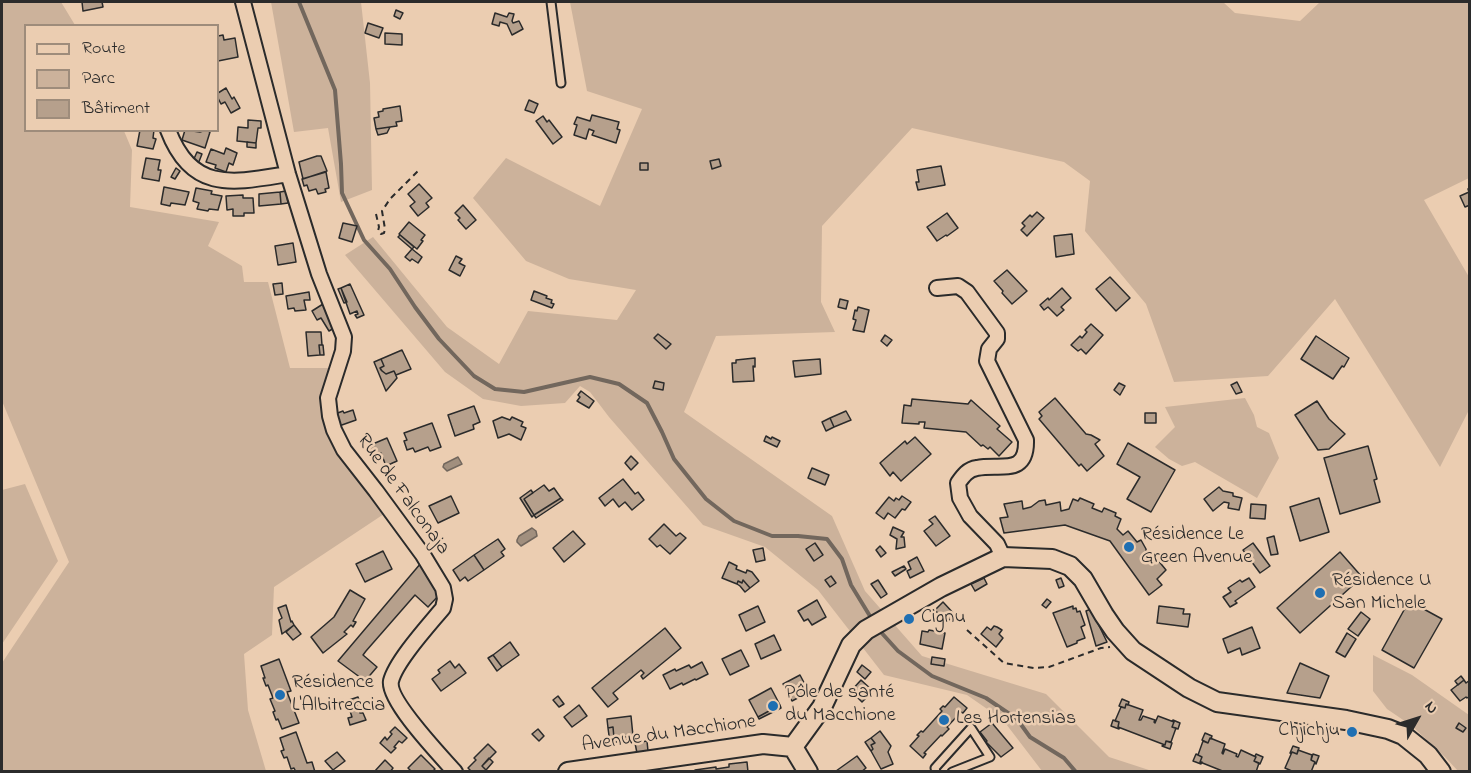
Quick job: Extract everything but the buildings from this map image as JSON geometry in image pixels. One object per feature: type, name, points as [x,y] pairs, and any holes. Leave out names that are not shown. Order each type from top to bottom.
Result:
[{"type":"main road","points":[[808,771],[793,747],[822,707],[851,645],[866,630],[893,614],[941,587],[1003,557],[1052,559],[1070,566],[1083,579],[1115,631],[1133,651],[1189,688],[1216,702],[1346,720],[1388,729],[1403,735],[1428,755],[1441,771]]},
{"type":"main road","name":"Avenue du Macchione","points":[[568,771],[763,744],[793,747]]},
{"type":"street","name":"Rue de Falconaja","points":[[243,2],[288,174],[319,274],[344,337],[343,351],[328,398],[334,430],[344,450],[423,555],[443,588],[445,599],[443,608],[401,661],[390,684],[394,696],[417,729],[455,771]]},
{"type":"street","points":[[169,132],[178,151],[190,167],[206,177],[240,182],[288,174]]},
{"type":"street","points":[[937,288],[958,286],[967,292],[998,333],[998,339],[989,349],[987,362],[1026,440],[1027,452],[1022,461],[1011,466],[976,468],[969,471],[958,483],[960,498],[970,516],[997,544],[1003,557]]},
{"type":"lane","points":[[551,2],[561,83]]},
{"type":"lane","points":[[936,771],[935,768],[971,728],[990,757],[951,771]]},
{"type":"path","points":[[376,214],[378,231],[381,234],[384,233],[382,211],[390,199],[419,170]]},
{"type":"path","points":[[968,630],[1004,663],[1034,668],[1049,667],[1101,648],[1116,646],[1123,640]]},
{"type":"green space","points":[[2,2],[61,2],[74,24],[24,24],[24,132],[124,132],[132,150],[130,207],[219,222],[208,246],[242,266],[244,282],[268,282],[290,368],[330,368],[319,397],[326,432],[384,514],[274,587],[272,635],[244,654],[248,710],[266,771],[2,772],[2,663],[69,562],[2,401]]},
{"type":"green space","points":[[271,2],[361,2],[370,83],[372,190],[341,202],[328,128],[294,132]]},
{"type":"green space","points":[[570,2],[1223,2],[1235,13],[1300,21],[1320,2],[1469,2],[1469,178],[1424,200],[1469,277],[1469,410],[1440,467],[1335,299],[1268,376],[1174,382],[1146,304],[1085,231],[1090,181],[1064,162],[912,128],[822,226],[821,302],[835,332],[716,336],[684,412],[832,516],[865,591],[922,656],[1046,694],[1109,757],[1152,771],[1042,771],[1003,720],[967,695],[884,675],[818,590],[765,547],[703,525],[590,392],[580,386],[565,403],[521,406],[483,399],[445,372],[345,255],[373,237],[447,327],[499,364],[528,311],[617,320],[636,290],[569,279],[526,261],[473,198],[506,158],[600,206],[642,109],[587,91]]},
{"type":"green space","points":[[1245,398],[1254,415],[1257,427],[1269,433],[1279,458],[1257,498],[1195,462],[1182,466],[1155,447],[1175,427],[1165,407]]},
{"type":"green space","points":[[25,484],[58,561],[2,644],[2,490]]},
{"type":"green space","points":[[1373,655],[1412,675],[1469,715],[1469,771],[1458,771],[1412,726],[1387,709],[1373,691]]},
{"type":"shaded area","points":[[458,457],[462,464],[447,471],[443,467],[444,464]]},
{"type":"shaded area","points":[[532,528],[536,531],[537,536],[521,546],[517,542],[519,536]]},
{"type":"waterway","points":[[299,2],[335,90],[342,193],[364,240],[390,269],[439,339],[474,376],[495,389],[524,392],[590,377],[619,384],[647,403],[674,459],[706,499],[734,521],[772,536],[827,539],[842,559],[851,585],[873,621]]},
{"type":"waterway","points":[[879,630],[898,651],[932,676],[986,698],[1017,719],[1030,737],[1064,758],[1076,772]]},
{"type":"place","name":"Résidence Le Green Avenue","points":[[1129,547]]},
{"type":"place","name":"Résidence U San Michele","points":[[1320,593]]},
{"type":"place","name":"Cignu","points":[[909,619]]},
{"type":"place","name":"Résidence L'Albitreccia","points":[[280,695]]},
{"type":"place","name":"Pôle de santé du Macchione","points":[[773,706]]},
{"type":"place","name":"Les Hortensias","points":[[944,720]]},
{"type":"place","name":"Chjichju","points":[[1352,732]]}]
